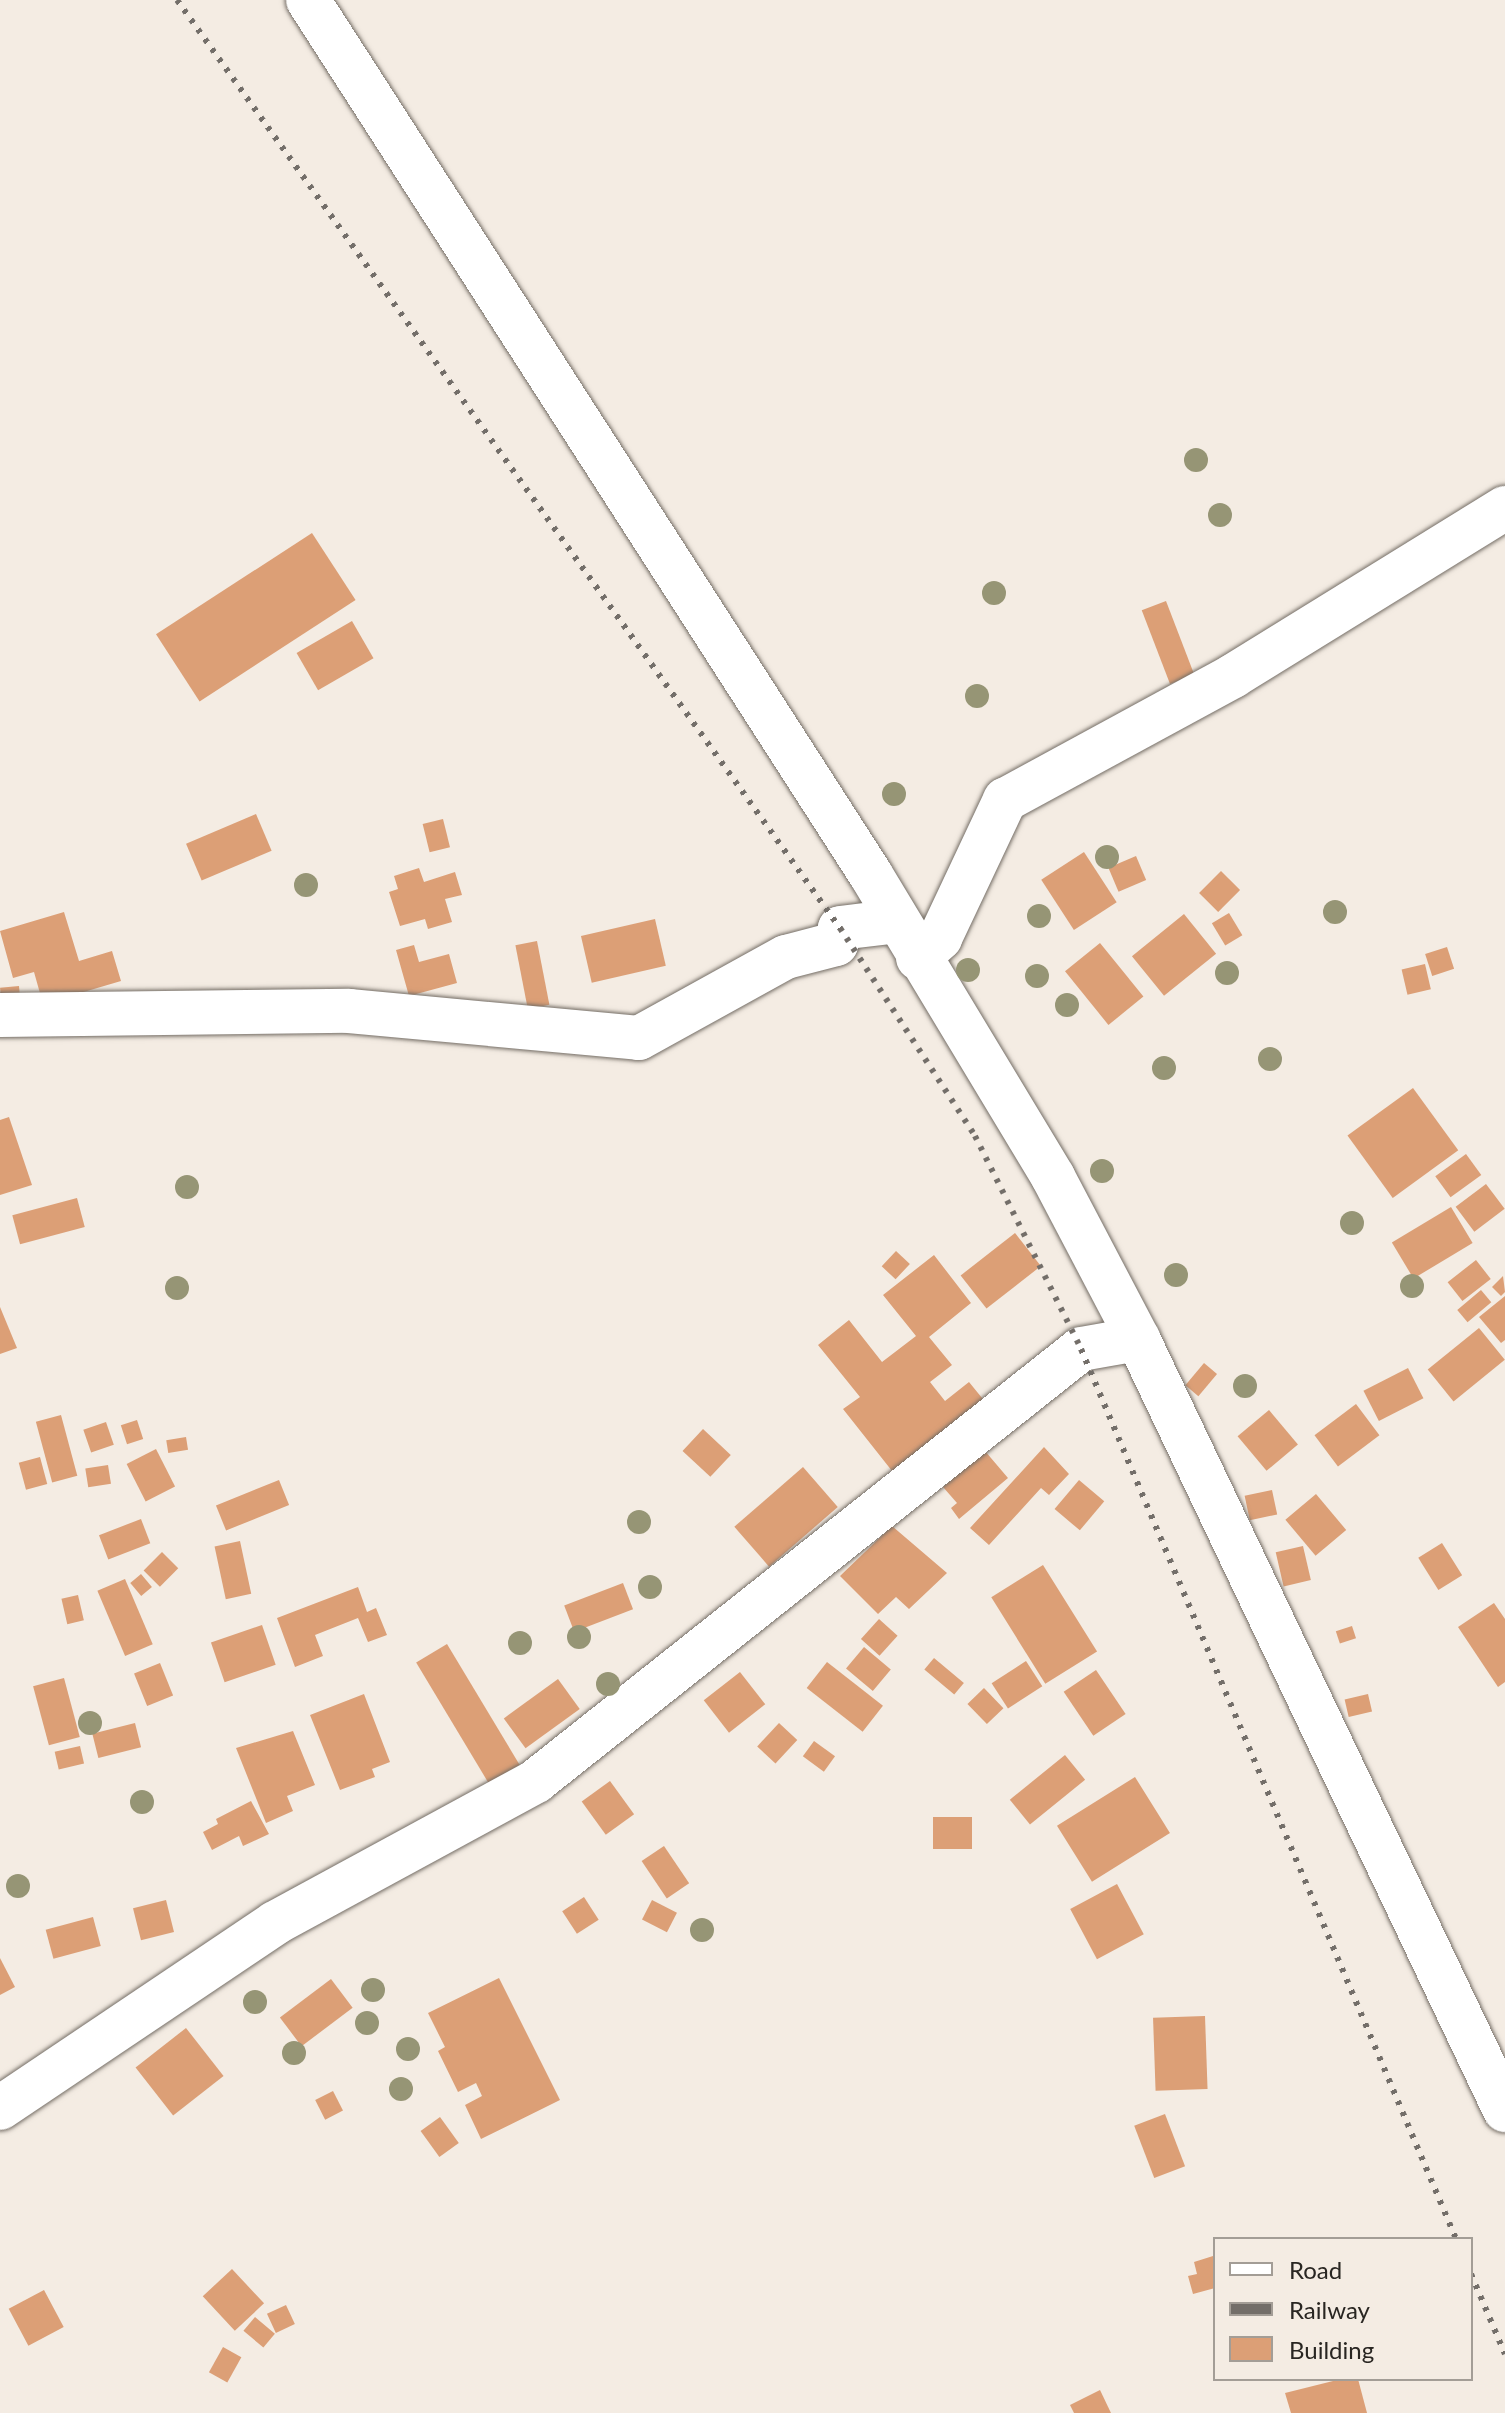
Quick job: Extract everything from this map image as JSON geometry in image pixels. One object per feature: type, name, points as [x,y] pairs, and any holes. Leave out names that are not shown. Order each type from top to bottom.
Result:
[{"type":"street","points":[[308,0],[908,940],[960,1016],[1038,1150],[1138,1339],[1505,2110]]},
{"type":"street","points":[[0,1015],[349,1011],[639,1038],[786,957],[836,944],[840,928],[908,940],[940,938],[1005,800],[1233,676],[1505,508]]},
{"type":"street","points":[[0,2108],[275,1923],[536,1781],[1081,1349],[1138,1339]]},
{"type":"building","points":[[312,533],[356,600],[200,701],[156,634]]},
{"type":"building","points":[[1166,601],[1194,675],[1170,684],[1142,610]]},
{"type":"building","points":[[352,621],[374,658],[318,690],[297,653]]},
{"type":"building","points":[[256,814],[272,851],[202,881],[186,844]]},
{"type":"building","points":[[443,819],[450,847],[430,852],[423,824]]},
{"type":"building","points":[[1084,852],[1117,902],[1074,930],[1041,880]]},
{"type":"building","points":[[1136,856],[1146,880],[1119,892],[1108,868]]},
{"type":"building","points":[[419,868],[424,882],[455,872],[462,895],[445,899],[452,922],[428,929],[425,919],[400,926],[389,892],[398,889],[394,876]]},
{"type":"building","points":[[1221,871],[1240,890],[1218,912],[1199,893]]},
{"type":"building","points":[[64,912],[79,961],[112,951],[121,981],[43,1004],[34,972],[13,978],[0,931]]},
{"type":"building","points":[[1229,913],[1242,935],[1225,946],[1212,923]]},
{"type":"building","points":[[1184,914],[1216,954],[1164,996],[1132,956]]},
{"type":"building","points":[[655,919],[666,966],[592,983],[581,936]]},
{"type":"building","points":[[537,941],[549,1005],[528,1009],[515,945]]},
{"type":"building","points":[[1100,943],[1143,997],[1108,1025],[1065,971]]},
{"type":"building","points":[[414,945],[419,962],[449,954],[457,983],[409,996],[396,950]]},
{"type":"building","points":[[1447,947],[1454,969],[1432,976],[1425,954]]},
{"type":"building","points":[[1425,964],[1431,989],[1407,995],[1402,969]]},
{"type":"building","points":[[19,986],[21,1008],[2,1010],[0,988]]},
{"type":"building","points":[[1413,1088],[1458,1150],[1393,1198],[1347,1136]]},
{"type":"building","points":[[9,1117],[32,1185],[0,1195],[0,1120]]},
{"type":"building","points":[[1466,1154],[1481,1175],[1451,1197],[1435,1176]]},
{"type":"building","points":[[1486,1184],[1505,1209],[1474,1232],[1456,1207]]},
{"type":"building","points":[[77,1198],[85,1227],[20,1244],[12,1215]]},
{"type":"building","points":[[1451,1207],[1473,1243],[1413,1279],[1392,1243]]},
{"type":"building","points":[[1015,1233],[1041,1266],[986,1309],[961,1275]]},
{"type":"building","points":[[896,1251],[910,1264],[896,1279],[882,1266]]},
{"type":"building","points":[[934,1255],[971,1303],[929,1337],[952,1365],[930,1382],[945,1401],[969,1382],[991,1409],[896,1476],[843,1409],[860,1397],[818,1345],[849,1320],[882,1362],[916,1336],[883,1295]]},
{"type":"building","points":[[1476,1260],[1491,1279],[1462,1301],[1448,1282]]},
{"type":"building","points":[[1503,1276],[1505,1292],[1501,1296],[1492,1287]]},
{"type":"building","points":[[1481,1290],[1491,1302],[1468,1322],[1457,1310]]},
{"type":"building","points":[[1505,1296],[1505,1340],[1501,1343],[1479,1317]]},
{"type":"building","points":[[0,1307],[17,1348],[0,1354]]},
{"type":"building","points":[[1479,1328],[1505,1360],[1454,1401],[1428,1370]]},
{"type":"building","points":[[1204,1363],[1217,1374],[1198,1396],[1185,1385]]},
{"type":"building","points":[[1408,1368],[1423,1398],[1379,1421],[1363,1391]]},
{"type":"building","points":[[1356,1404],[1379,1435],[1338,1466],[1314,1435]]},
{"type":"building","points":[[1269,1410],[1298,1444],[1267,1471],[1238,1436]]},
{"type":"building","points":[[61,1415],[77,1476],[52,1483],[36,1422]]},
{"type":"building","points":[[137,1420],[143,1439],[127,1444],[121,1425]]},
{"type":"building","points":[[106,1422],[114,1445],[91,1453],[83,1430]]},
{"type":"building","points":[[703,1429],[731,1455],[710,1477],[683,1451]]},
{"type":"building","points":[[186,1437],[188,1450],[168,1453],[166,1440]]},
{"type":"building","points":[[1044,1447],[1069,1474],[1049,1495],[1041,1488],[989,1545],[970,1528]]},
{"type":"building","points":[[156,1449],[175,1486],[146,1501],[127,1464]]},
{"type":"building","points":[[985,1451],[1008,1478],[959,1519],[951,1508],[957,1503],[943,1487]]},
{"type":"building","points":[[40,1457],[47,1484],[26,1490],[19,1463]]},
{"type":"building","points":[[108,1465],[111,1484],[88,1487],[85,1469]]},
{"type":"building","points":[[803,1467],[838,1507],[769,1567],[734,1527]]},
{"type":"building","points":[[279,1480],[289,1505],[226,1531],[216,1505]]},
{"type":"building","points":[[1079,1480],[1104,1501],[1080,1530],[1055,1509]]},
{"type":"building","points":[[1272,1490],[1277,1514],[1250,1520],[1245,1496]]},
{"type":"building","points":[[1316,1494],[1346,1530],[1316,1556],[1285,1520]]},
{"type":"building","points":[[141,1519],[150,1543],[108,1559],[99,1535]]},
{"type":"building","points":[[892,1526],[947,1573],[909,1609],[896,1597],[878,1614],[840,1576]]},
{"type":"building","points":[[240,1541],[251,1594],[226,1599],[215,1546]]},
{"type":"building","points":[[1442,1543],[1462,1575],[1438,1590],[1418,1558]]},
{"type":"building","points":[[1303,1546],[1311,1580],[1284,1586],[1276,1552]]},
{"type":"building","points":[[162,1552],[178,1568],[160,1587],[144,1570]]},
{"type":"building","points":[[1043,1565],[1097,1652],[1045,1684],[991,1597]]},
{"type":"building","points":[[141,1574],[152,1587],[141,1596],[130,1583]]},
{"type":"building","points":[[125,1579],[153,1644],[125,1656],[97,1591]]},
{"type":"building","points":[[623,1583],[633,1609],[574,1632],[564,1606]]},
{"type":"building","points":[[358,1587],[367,1612],[376,1608],[387,1635],[368,1642],[358,1618],[315,1635],[323,1656],[295,1667],[277,1618]]},
{"type":"building","points":[[78,1595],[84,1620],[67,1624],[61,1599]]},
{"type":"building","points":[[1494,1603],[1505,1619],[1505,1682],[1498,1687],[1458,1627]]},
{"type":"building","points":[[879,1619],[898,1636],[880,1656],[861,1639]]},
{"type":"building","points":[[262,1625],[276,1665],[225,1682],[211,1643]]},
{"type":"building","points":[[1352,1626],[1356,1638],[1340,1644],[1336,1631]]},
{"type":"building","points":[[447,1644],[529,1781],[499,1800],[416,1663]]},
{"type":"building","points":[[864,1647],[891,1669],[873,1691],[846,1668]]},
{"type":"building","points":[[934,1658],[964,1683],[954,1695],[924,1669]]},
{"type":"building","points":[[1026,1661],[1042,1686],[1008,1708],[992,1683]]},
{"type":"building","points":[[827,1662],[883,1706],[863,1732],[807,1688]]},
{"type":"building","points":[[160,1663],[173,1695],[147,1706],[134,1673]]},
{"type":"building","points":[[1096,1670],[1126,1714],[1093,1736],[1064,1692]]},
{"type":"building","points":[[740,1672],[765,1704],[729,1733],[704,1700]]},
{"type":"building","points":[[64,1678],[80,1737],[49,1745],[33,1686]]},
{"type":"building","points":[[558,1679],[580,1709],[526,1748],[504,1718]]},
{"type":"building","points":[[984,1688],[1003,1708],[987,1724],[967,1704]]},
{"type":"building","points":[[364,1694],[390,1762],[372,1769],[375,1777],[340,1790],[310,1715]]},
{"type":"building","points":[[1368,1694],[1372,1712],[1349,1717],[1345,1699]]},
{"type":"building","points":[[135,1723],[141,1747],[98,1758],[92,1734]]},
{"type":"building","points":[[779,1723],[797,1740],[775,1763],[757,1746]]},
{"type":"building","points":[[293,1731],[315,1785],[287,1796],[293,1811],[266,1823],[236,1748]]},
{"type":"building","points":[[814,1741],[835,1756],[824,1772],[803,1756]]},
{"type":"building","points":[[80,1746],[84,1764],[59,1769],[55,1752]]},
{"type":"building","points":[[1065,1755],[1085,1780],[1030,1825],[1010,1800]]},
{"type":"building","points":[[1135,1777],[1170,1833],[1092,1882],[1057,1826]]},
{"type":"building","points":[[610,1781],[634,1814],[606,1835],[582,1802]]},
{"type":"building","points":[[251,1801],[269,1834],[243,1846],[239,1836],[212,1850],[203,1832],[218,1824],[216,1819]]},
{"type":"building","points":[[933,1817],[972,1817],[972,1849],[933,1849]]},
{"type":"building","points":[[664,1846],[689,1883],[667,1898],[642,1861]]},
{"type":"building","points":[[1117,1884],[1144,1934],[1097,1959],[1070,1909]]},
{"type":"building","points":[[584,1897],[599,1920],[577,1934],[562,1911]]},
{"type":"building","points":[[166,1900],[174,1932],[141,1940],[133,1908]]},
{"type":"building","points":[[652,1900],[677,1913],[667,1932],[642,1920]]},
{"type":"building","points":[[93,1917],[101,1946],[53,1959],[46,1930]]},
{"type":"building","points":[[0,1958],[15,1987],[0,1995]]},
{"type":"building","points":[[499,1978],[560,2100],[481,2139],[465,2105],[482,2096],[476,2083],[458,2092],[438,2051],[445,2047],[428,2013]]},
{"type":"building","points":[[331,1979],[353,2008],[302,2046],[280,2018]]},
{"type":"building","points":[[1205,2016],[1208,2089],[1156,2091],[1153,2018]]},
{"type":"building","points":[[186,2028],[224,2076],[173,2115],[136,2067]]},
{"type":"building","points":[[333,2091],[343,2111],[325,2120],[315,2100]]},
{"type":"building","points":[[1165,2114],[1185,2166],[1154,2178],[1134,2126]]},
{"type":"building","points":[[440,2117],[459,2143],[439,2157],[421,2131]]},
{"type":"building","points":[[1213,2256],[1213,2289],[1193,2294],[1188,2276],[1197,2274],[1194,2262]]},
{"type":"building","points":[[232,2269],[264,2303],[235,2331],[203,2296]]},
{"type":"building","points":[[44,2290],[64,2327],[28,2346],[9,2309]]},
{"type":"building","points":[[286,2305],[295,2324],[276,2333],[267,2314]]},
{"type":"building","points":[[255,2317],[275,2334],[263,2348],[243,2331]]},
{"type":"building","points":[[223,2347],[241,2357],[227,2383],[209,2372]]},
{"type":"building","points":[[1333,2381],[1359,2381],[1367,2413],[1291,2413],[1285,2393]]},
{"type":"building","points":[[1100,2390],[1111,2413],[1074,2413],[1070,2405]]},
{"type":"railway","points":[[177,0],[840,928],[975,1136],[1081,1349],[1455,2237]]},
{"type":"railway","points":[[1473,2279],[1505,2354]]}]
